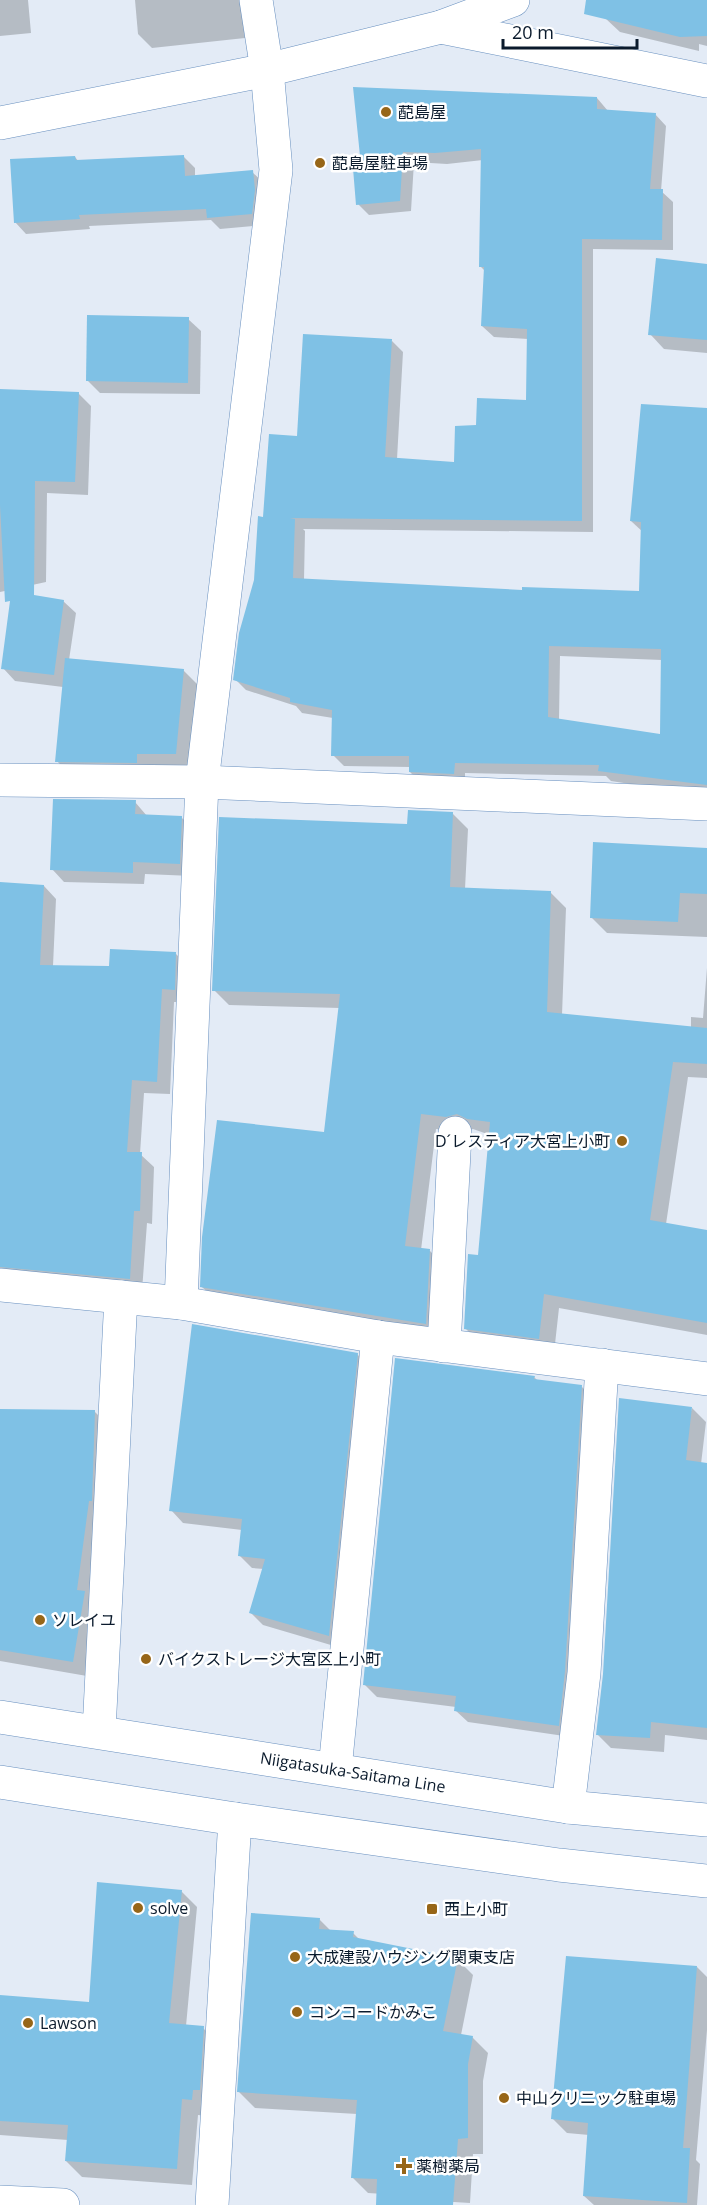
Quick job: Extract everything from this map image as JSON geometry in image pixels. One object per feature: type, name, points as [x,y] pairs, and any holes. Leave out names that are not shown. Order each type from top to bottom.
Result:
[{"type":"street","points":[[181,1303],[202,782],[276,170],[267,70],[256,0]]},
{"type":"street","points":[[0,123],[267,70],[441,27],[513,0]]},
{"type":"street","points":[[441,27],[707,81]]},
{"type":"street","points":[[0,780],[202,782],[707,804]]},
{"type":"street","points":[[444,1346],[455,1133]]},
{"type":"street","points":[[0,1286],[181,1303],[378,1337],[707,1379]]},
{"type":"street","points":[[99,1731],[121,1297]]},
{"type":"street","points":[[335,1769],[378,1337]]},
{"type":"street","points":[[568,1808],[584,1673],[602,1365]]},
{"type":"street","name":"Niigatasuka-Saitama Line","points":[[0,1717],[99,1731],[568,1808],[707,1820]]},
{"type":"street","points":[[0,1782],[235,1819],[559,1865],[707,1881]]},
{"type":"street","points":[[212,2205],[235,1819]]},
{"type":"street","points":[[0,2202],[63,2205]]},
{"type":"building","points":[[586,0],[707,0],[707,36],[680,37],[584,14]]},
{"type":"building","points":[[353,87],[597,97],[597,109],[656,113],[650,189],[663,189],[662,240],[582,239],[582,521],[290,518],[295,519],[293,578],[522,590],[522,587],[639,591],[641,522],[630,521],[641,404],[707,408],[707,785],[598,771],[599,765],[455,763],[454,774],[409,772],[409,756],[331,756],[332,710],[290,702],[290,698],[233,680],[239,633],[254,580],[258,516],[263,517],[269,434],[297,436],[303,334],[392,339],[385,457],[454,462],[455,426],[476,425],[477,398],[526,400],[527,329],[481,326],[484,267],[479,267],[481,149],[435,153],[403,152],[400,201],[356,205],[352,156],[360,156]],"holes":[[[549,646],[661,649],[660,734],[548,717]]]},
{"type":"building","points":[[184,155],[185,176],[253,170],[255,190],[252,214],[207,218],[206,209],[79,215],[80,219],[14,223],[10,159],[75,156],[76,160]]},
{"type":"building","points":[[656,258],[707,264],[707,340],[648,335]]},
{"type":"building","points":[[87,315],[189,317],[188,383],[86,381]]},
{"type":"building","points":[[0,389],[79,392],[75,482],[35,481],[34,595],[64,600],[54,675],[1,669],[10,601],[5,602],[0,505]]},
{"type":"building","points":[[65,658],[184,669],[176,754],[137,754],[137,763],[55,762]]},
{"type":"building","points":[[53,799],[136,800],[135,814],[182,816],[180,864],[133,862],[133,873],[50,870]]},
{"type":"building","points":[[408,810],[453,812],[450,887],[551,891],[547,1012],[707,1028],[707,1064],[673,1062],[650,1220],[707,1230],[707,1323],[544,1294],[539,1339],[464,1329],[468,1254],[478,1255],[490,1122],[467,1119],[457,1114],[446,1117],[421,1114],[405,1246],[430,1249],[426,1324],[200,1287],[202,1237],[217,1120],[324,1132],[340,994],[212,991],[219,817],[407,824]]},
{"type":"building","points":[[593,842],[707,848],[707,894],[680,893],[678,922],[590,918]]},
{"type":"building","points":[[0,882],[44,885],[40,965],[109,966],[110,949],[176,952],[175,990],[162,989],[157,1082],[132,1080],[127,1152],[142,1152],[140,1211],[134,1211],[130,1279],[0,1267]]},
{"type":"building","points":[[192,1324],[358,1353],[329,1636],[249,1613],[265,1559],[238,1556],[242,1519],[169,1511]]},
{"type":"building","points":[[395,1358],[535,1376],[534,1379],[582,1385],[565,1671],[559,1726],[454,1711],[456,1696],[363,1685]]},
{"type":"building","points":[[619,1398],[692,1407],[686,1460],[707,1463],[707,1728],[651,1722],[650,1738],[596,1735],[603,1674]]},
{"type":"building","points":[[0,1409],[95,1410],[92,1501],[89,1501],[77,1590],[85,1591],[73,1662],[0,1650]]},
{"type":"building","points":[[97,1882],[182,1890],[169,2023],[204,2026],[200,2090],[193,2090],[192,2100],[182,2099],[177,2169],[65,2161],[68,2125],[0,2121],[0,1995],[89,2002]]},
{"type":"building","points":[[251,1913],[320,1918],[319,1929],[354,1931],[353,1937],[458,1958],[443,2031],[473,2036],[468,2064],[468,2138],[458,2139],[453,2205],[376,2205],[377,2179],[351,2178],[357,2100],[237,2092]]},
{"type":"building","points":[[566,1956],[697,1966],[683,2148],[690,2148],[687,2203],[583,2196],[588,2123],[551,2119]]},
{"type":"place","name":"蓜島屋","points":[[386,112]]},
{"type":"place","name":"蓜島屋駐車場","points":[[320,163]]},
{"type":"place","name":"D´レスティア大宮上小町","points":[[622,1141]]},
{"type":"place","name":"ソレイユ","points":[[40,1620]]},
{"type":"place","name":"バイクストレージ大宮区上小町","points":[[146,1659]]},
{"type":"place","name":"solve","points":[[138,1908]]},
{"type":"place","name":"西上小町","points":[[432,1909]]},
{"type":"place","name":"大成建設ハウジング関東支店","points":[[295,1957]]},
{"type":"place","name":"コンコードかみこ","points":[[297,2012]]},
{"type":"place","name":"Lawson","points":[[28,2023]]},
{"type":"place","name":"中山クリニック駐車場","points":[[504,2098]]},
{"type":"place","name":"薬樹薬局","points":[[404,2166]]}]
